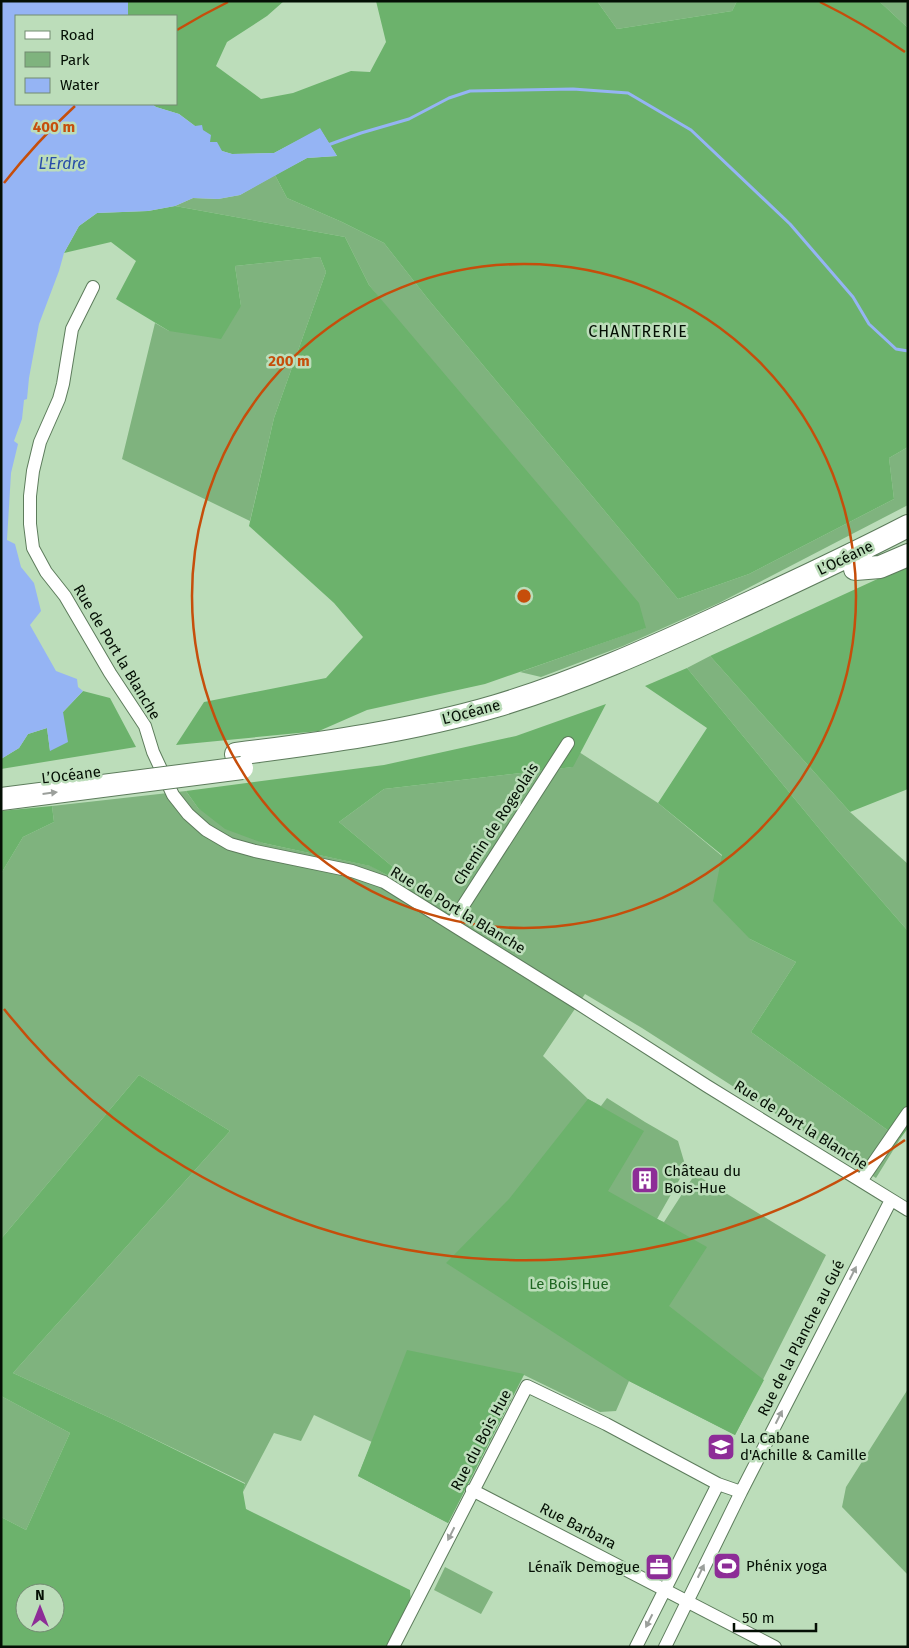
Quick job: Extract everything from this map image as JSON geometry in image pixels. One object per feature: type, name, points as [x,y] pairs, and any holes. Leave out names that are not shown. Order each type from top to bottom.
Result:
[{"type":"highway","name":"L’Océane","points":[[1,799],[239,761],[461,715],[526,696],[645,650],[826,567],[908,526]]},
{"type":"highway","name":"L’Océane","points":[[1,783],[239,761],[312,758],[452,732],[517,714],[578,693],[635,670],[856,569],[908,542]]},
{"type":"highway","points":[[856,569],[880,567],[908,555]]},
{"type":"street","name":"Rue de Port la Blanche","points":[[93,287],[72,329],[61,392],[40,442],[33,471],[30,496],[30,524],[33,548],[46,572],[65,596],[110,673],[145,726],[153,752],[173,795],[188,814],[200,825],[230,844],[352,871],[384,882],[452,923],[707,1086],[908,1210]]},
{"type":"street","name":"Chemin de Rogeolais","points":[[452,923],[568,743]]},
{"type":"street","points":[[861,1181],[908,1113]]},
{"type":"street","name":"Rue de la Planche au Gué","points":[[665,1647],[741,1492],[891,1200]]},
{"type":"street","name":"Rue du Bois Hue","points":[[393,1647],[527,1386],[606,1424],[718,1484]]},
{"type":"street","points":[[636,1647],[718,1484],[741,1492]]},
{"type":"street","name":"Rue Barbara","points":[[472,1490],[776,1647]]},
{"type":"green space","points":[[128,1],[284,1],[267,16],[227,42],[216,66],[261,99],[293,93],[351,71],[370,72],[386,42],[376,1],[597,1],[617,29],[732,11],[737,1],[879,1],[908,28],[908,447],[889,458],[894,499],[749,574],[678,599],[428,299],[384,243],[287,198],[275,175],[307,158],[337,156],[320,129],[274,153],[232,154],[222,151],[209,142],[195,126],[179,114],[153,105],[178,105],[178,15],[128,15]]},
{"type":"green space","points":[[597,1],[737,1],[732,11],[617,29]]},
{"type":"green space","points":[[879,1],[908,1],[908,28]]},
{"type":"green space","points":[[275,175],[287,198],[384,243],[428,299],[678,599],[749,574],[894,499],[889,458],[908,447],[908,505],[719,603],[623,646],[541,677],[520,672],[645,628],[369,285],[345,237],[175,206],[193,198],[218,199],[240,195]]},
{"type":"green space","points":[[175,206],[345,237],[369,285],[639,603],[646,628],[485,684],[367,710],[319,731],[176,745],[204,702],[326,678],[363,637],[334,603],[249,526],[274,418],[326,272],[320,257],[235,266],[241,306],[221,339],[169,331],[116,299],[136,261],[111,242],[64,253],[79,226],[97,213],[148,211]]},
{"type":"green space","points":[[320,257],[326,272],[274,418],[250,521],[122,459],[155,323],[169,331],[241,306],[235,266]]},
{"type":"green space","points":[[908,565],[908,789],[850,812],[710,656]]},
{"type":"green space","points":[[710,656],[850,812],[908,864],[908,931],[831,843],[687,668]]},
{"type":"green space","points":[[687,668],[831,843],[908,931],[908,1128],[900,1139],[751,1032],[796,962],[750,939],[713,901],[722,855],[658,803],[707,728],[645,686]]},
{"type":"green space","points":[[83,691],[110,698],[136,747],[1,769],[1,759],[19,748],[28,734],[47,728],[50,751],[63,712]]},
{"type":"green space","points":[[606,704],[573,767],[384,789],[339,822],[405,877],[402,883],[370,866],[263,843],[225,829],[198,808],[186,791],[384,765],[516,736]]},
{"type":"green space","name":"Le Bois Hue","points":[[579,752],[658,803],[722,856],[750,939],[796,962],[751,1032],[900,1139],[876,1178],[642,1028],[585,994],[543,1056],[588,1099],[601,1106],[607,1098],[678,1141],[686,1168],[657,1219],[664,1222],[695,1174],[826,1255],[735,1435],[629,1381],[616,1411],[600,1412],[524,1375],[448,1523],[358,1476],[372,1442],[314,1415],[301,1441],[274,1433],[243,1492],[245,1483],[13,1373],[230,1131],[139,1075],[1,1239],[2,872],[23,837],[54,822],[52,806],[186,791],[198,808],[263,843],[371,866],[401,883],[405,877],[339,822],[384,789],[572,767]]},
{"type":"green space","points":[[52,806],[54,822],[23,837],[2,872],[1,938],[1,811]]},
{"type":"green space","points":[[139,1075],[230,1131],[13,1373],[119,1422],[245,1484],[243,1492],[246,1509],[410,1590],[411,1605],[389,1647],[1,1647],[1,1517],[26,1530],[70,1433],[1,1396],[1,1239]]},
{"type":"green space","name":"Le Bois Hue","points":[[588,1099],[644,1131],[608,1191],[707,1247],[669,1306],[764,1380],[735,1435],[629,1381],[446,1263],[509,1199]]},
{"type":"green space","points":[[407,1350],[524,1374],[448,1523],[358,1476]]},
{"type":"green space","points":[[908,1389],[908,1575],[842,1507],[846,1487]]},
{"type":"green space","points":[[1,1396],[70,1433],[26,1530],[1,1517]]},
{"type":"green space","points":[[445,1567],[493,1592],[481,1614],[434,1590]]},
{"type":"water","name":"L'Erdre","points":[[1,1],[128,1],[128,15],[15,15],[15,105],[153,105],[179,114],[195,126],[202,125],[203,130],[211,135],[210,142],[217,142],[222,151],[232,154],[274,153],[320,128],[337,156],[307,158],[240,195],[218,199],[193,198],[175,206],[148,211],[97,213],[79,226],[64,253],[39,324],[27,399],[24,400],[22,419],[14,441],[18,444],[11,473],[7,540],[15,544],[21,567],[34,583],[41,611],[30,625],[56,671],[77,679],[78,687],[83,691],[63,712],[68,742],[50,751],[47,728],[28,734],[19,748],[1,759]]},
{"type":"waterway","points":[[328,145],[409,119],[449,98],[470,91],[573,89],[628,93],[691,130],[790,224],[853,297],[869,324],[896,349],[908,351]]},
{"type":"place","name":"Château du Bois-Hue","points":[[645,1180]]},
{"type":"place","name":"La Cabane d'Achille & Camille","points":[[721,1447]]},
{"type":"place","name":"Phénix yoga","points":[[727,1566]]},
{"type":"place","name":"Lénaïk Demogue","points":[[659,1567]]},
{"type":"district","name":"CHANTRERIE","points":[[638,331]]}]
